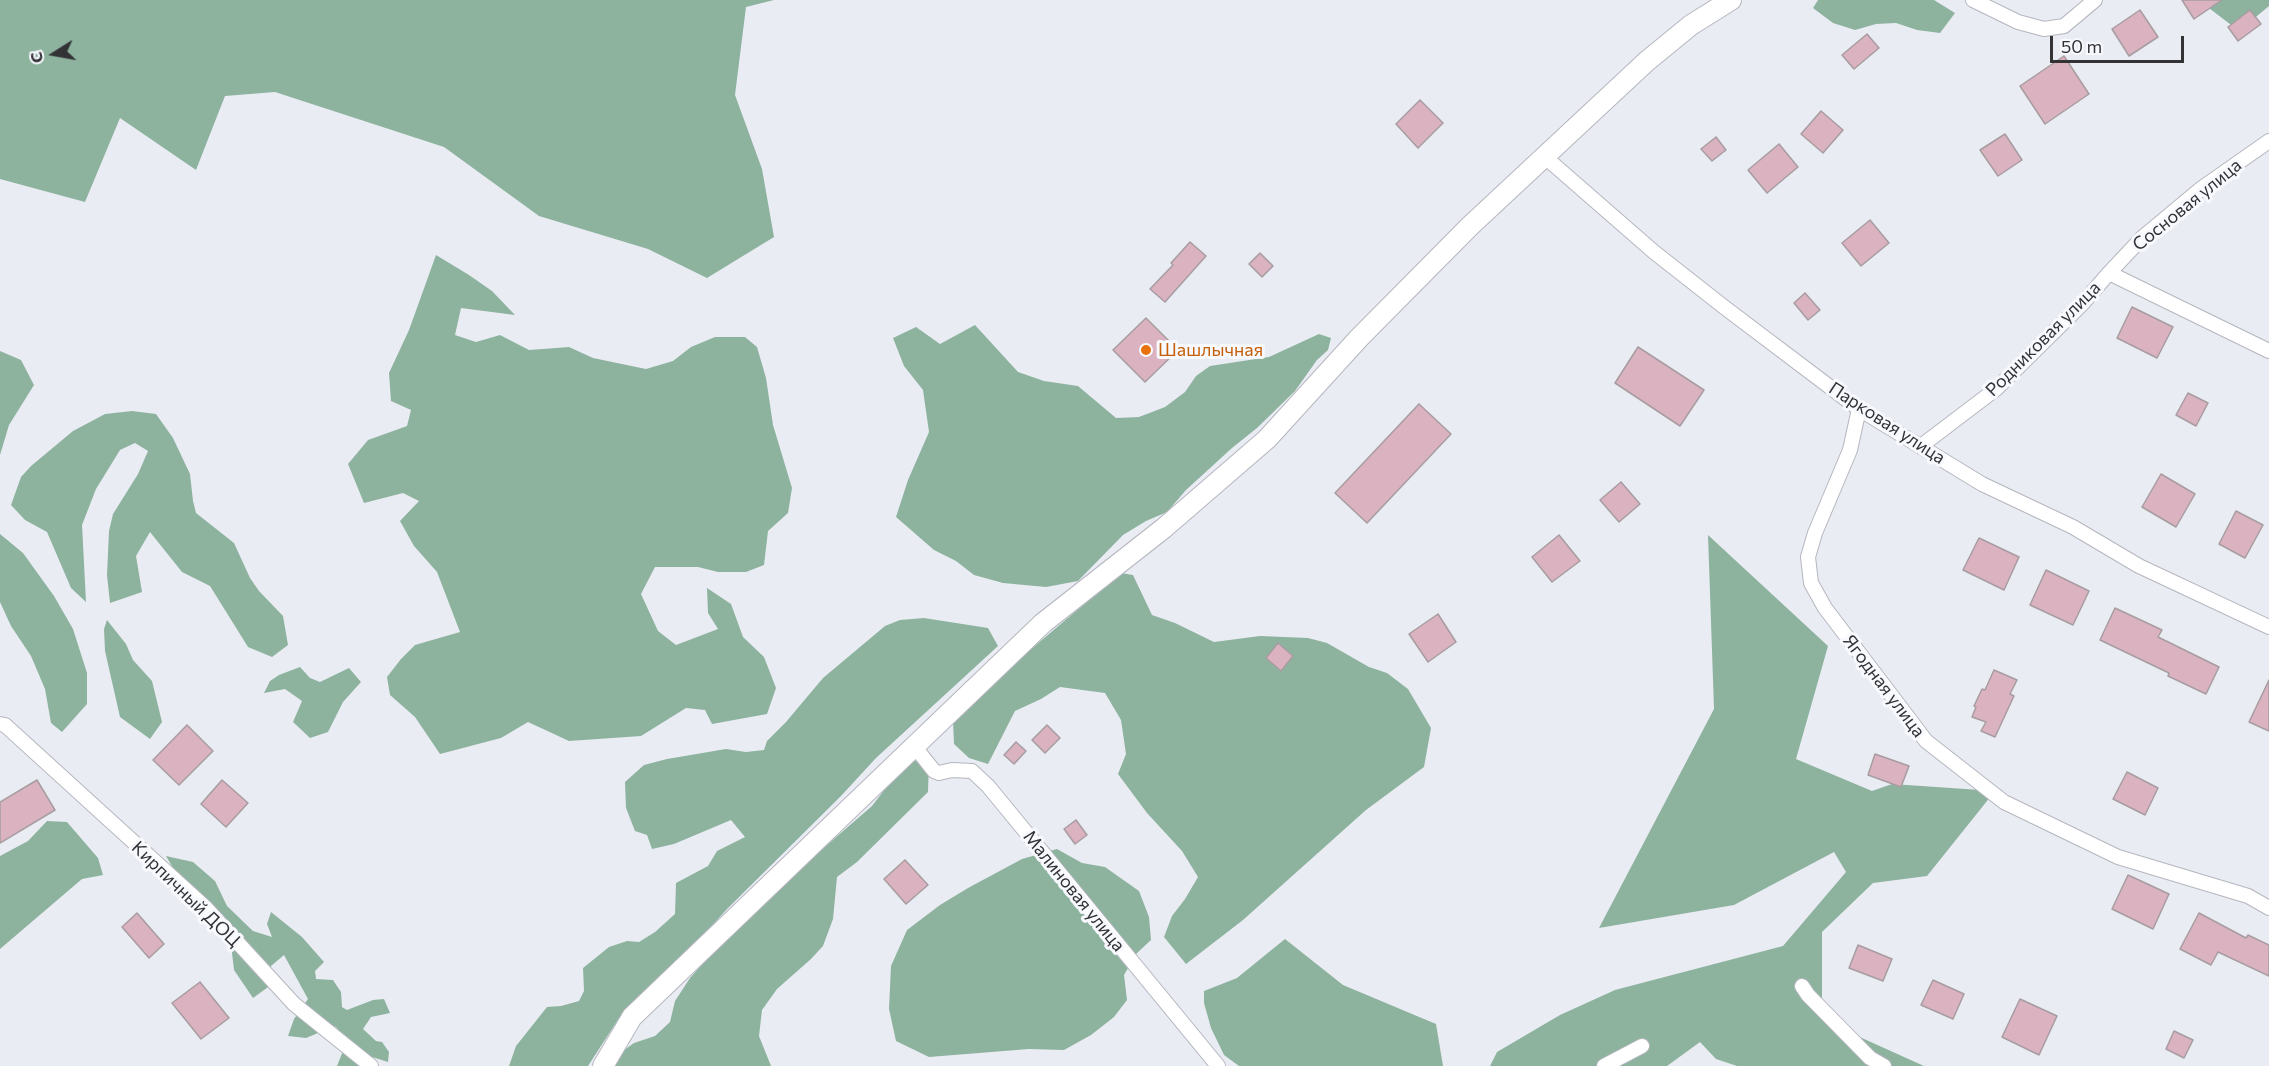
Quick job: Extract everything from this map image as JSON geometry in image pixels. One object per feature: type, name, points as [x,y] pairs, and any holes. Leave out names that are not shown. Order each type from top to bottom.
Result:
[{"type":"main road","points":[[603,1066],[632,1017],[1043,623],[1164,528],[1267,439],[1359,338],[1470,226],[1656,54],[1691,25],[1731,0]]},
{"type":"street","points":[[1973,0],[2018,22],[2044,29],[2064,26],[2095,0]]},
{"type":"street","name":"Сосновая улица","points":[[2109,273],[2149,232],[2202,188],[2269,141]]},
{"type":"street","name":"Парковая улица","points":[[1545,157],[1663,259],[1859,409],[1982,484],[2073,527],[2139,566],[2269,627]]},
{"type":"street","name":"Родниковая улица","points":[[1921,446],[1996,389],[2083,303],[2109,273],[2269,351]]},
{"type":"street","name":"Ягодная улица","points":[[1859,409],[1850,450],[1815,533],[1808,557],[1811,583],[1825,608],[1926,741],[2004,802],[2118,857],[2248,896],[2269,908]]},
{"type":"street","name":"Кирпичный ДОЦ","points":[[0,724],[5,725],[206,908],[294,1004],[371,1066]]},
{"type":"street","name":"Малиновая улица","points":[[915,747],[934,771],[939,773],[952,770],[972,771],[988,786],[1218,1066]]},
{"type":"street","points":[[1802,986],[1808,995],[1870,1058],[1884,1066]]},
{"type":"street","points":[[1604,1066],[1642,1046]]},
{"type":"green space","points":[[0,0],[774,0],[746,7],[735,95],[762,169],[774,237],[707,278],[648,249],[539,216],[444,147],[275,92],[225,96],[196,170],[120,118],[85,202],[0,179]]},
{"type":"green space","points":[[1818,0],[1934,0],[1955,13],[1940,33],[1917,30],[1896,23],[1876,24],[1855,30],[1833,23],[1813,8]]},
{"type":"green space","points":[[2203,0],[2269,0],[2269,6],[2239,31],[2205,5]]},
{"type":"green space","points":[[436,255],[492,291],[515,315],[461,308],[455,335],[476,342],[500,335],[529,350],[569,347],[593,358],[646,369],[673,361],[691,347],[715,337],[745,337],[757,347],[766,378],[773,425],[792,488],[788,513],[768,531],[764,565],[746,572],[718,572],[698,567],[655,567],[641,594],[658,631],[676,645],[718,629],[708,613],[707,588],[731,604],[743,637],[764,657],[776,688],[767,714],[712,724],[705,710],[686,708],[641,736],[569,741],[528,722],[501,738],[440,754],[415,717],[390,695],[387,677],[415,645],[460,632],[437,572],[414,546],[400,521],[419,501],[403,493],[364,503],[348,464],[368,440],[407,426],[411,410],[391,401],[389,373],[409,330]]},
{"type":"green space","points":[[975,325],[1018,372],[1044,381],[1078,386],[1116,418],[1139,417],[1165,407],[1185,392],[1196,376],[1210,366],[1269,357],[1319,334],[1331,338],[1328,350],[1317,360],[1295,391],[1257,428],[1186,490],[1167,512],[1123,535],[1078,581],[1046,587],[1003,583],[974,575],[956,561],[934,550],[896,517],[908,480],[929,432],[923,390],[904,366],[893,338],[916,327],[940,344]]},
{"type":"green space","points":[[0,351],[21,360],[34,385],[9,425],[0,455]]},
{"type":"green space","points":[[132,411],[156,414],[173,438],[190,474],[196,513],[234,543],[250,578],[283,616],[288,645],[272,657],[248,647],[210,586],[182,572],[150,532],[136,556],[142,592],[110,603],[107,575],[109,531],[113,514],[138,474],[148,451],[135,443],[120,450],[96,489],[82,525],[86,602],[71,588],[47,532],[25,520],[11,505],[21,477],[73,431],[105,414]]},
{"type":"green space","points":[[0,534],[23,553],[54,596],[73,629],[87,673],[87,704],[62,732],[51,723],[45,689],[31,656],[11,626],[0,602]]},
{"type":"green space","points":[[1708,535],[1828,646],[1796,759],[1872,791],[1892,784],[1995,791],[1927,876],[1873,883],[1822,932],[1822,1020],[1924,1066],[1737,1066],[1716,1059],[1700,1042],[1667,1066],[1490,1066],[1497,1052],[1560,1015],[1615,990],[1783,946],[1846,872],[1834,852],[1734,905],[1599,928],[1714,709]]},
{"type":"green space","points":[[1121,573],[1133,575],[1152,615],[1175,623],[1214,642],[1260,636],[1308,638],[1327,643],[1369,667],[1387,673],[1408,689],[1431,728],[1424,767],[1366,810],[1243,920],[1186,964],[1164,937],[1172,916],[1198,877],[1182,851],[1147,813],[1118,774],[1126,754],[1121,720],[1105,693],[1060,687],[1015,711],[988,764],[969,758],[954,744],[953,720],[984,689]]},
{"type":"green space","points":[[924,618],[988,628],[998,646],[876,758],[727,909],[682,959],[623,1012],[588,1066],[509,1066],[516,1046],[547,1007],[579,1001],[584,991],[583,968],[609,947],[627,941],[639,942],[655,932],[675,914],[676,883],[708,866],[717,851],[745,837],[731,820],[674,844],[652,849],[647,835],[635,831],[626,808],[625,782],[644,765],[667,759],[726,749],[746,752],[764,750],[767,741],[823,678],[885,626],[900,620]]},
{"type":"green space","points":[[107,620],[126,644],[133,660],[152,681],[162,722],[150,739],[120,717],[105,651],[104,629]]},
{"type":"green space","points":[[300,667],[310,678],[320,682],[349,668],[361,682],[343,702],[328,732],[310,738],[293,722],[302,701],[285,689],[264,693],[270,681]]},
{"type":"green space","points":[[914,761],[929,761],[928,792],[857,862],[837,877],[833,919],[823,946],[777,989],[762,1010],[759,1036],[771,1066],[612,1066],[617,1055],[634,1043],[655,1036],[670,1022],[675,1001],[690,978],[715,950],[812,858],[872,806],[898,772]]},
{"type":"green space","points":[[47,821],[67,822],[98,858],[103,875],[82,879],[0,949],[0,856],[28,841]]},
{"type":"green space","points":[[1057,849],[1082,863],[1105,867],[1139,891],[1149,917],[1151,940],[1137,953],[1124,975],[1127,1000],[1114,1017],[1091,1035],[1064,1050],[1029,1049],[929,1057],[896,1041],[889,1009],[891,966],[907,930],[940,905],[968,888],[1022,859]]},
{"type":"green space","points":[[166,856],[193,862],[215,881],[227,906],[253,931],[272,937],[267,924],[271,912],[302,937],[324,962],[315,971],[316,979],[333,980],[341,992],[342,1007],[347,1010],[373,1000],[384,999],[390,1013],[371,1017],[363,1029],[376,1041],[382,1042],[389,1052],[388,1062],[369,1056],[368,1066],[337,1066],[347,1041],[336,1027],[326,1024],[318,1033],[306,1038],[288,1036],[294,1019],[308,999],[284,955],[271,966],[271,985],[253,998],[234,970],[230,936],[173,868]]},
{"type":"green space","points":[[1285,939],[1343,985],[1436,1024],[1443,1066],[1239,1066],[1224,1055],[1211,1028],[1204,1003],[1204,991],[1237,978]]},
{"type":"building","points":[[2182,0],[2222,0],[2194,19]]},
{"type":"building","points":[[2140,10],[2158,37],[2129,56],[2112,29]]},
{"type":"building","points":[[2250,10],[2261,24],[2238,41],[2228,27]]},
{"type":"building","points":[[1867,34],[1879,48],[1854,69],[1842,55]]},
{"type":"building","points":[[2064,56],[2089,94],[2045,124],[2020,86]]},
{"type":"building","points":[[1420,100],[1443,123],[1418,148],[1396,124]]},
{"type":"building","points":[[1821,111],[1843,130],[1823,153],[1801,134]]},
{"type":"building","points":[[2005,134],[2022,160],[1998,176],[1980,150]]},
{"type":"building","points":[[1716,137],[1726,150],[1712,161],[1701,149]]},
{"type":"building","points":[[1779,144],[1798,167],[1767,193],[1748,170]]},
{"type":"building","points":[[1870,220],[1889,243],[1861,266],[1842,243]]},
{"type":"building","points":[[1190,242],[1206,256],[1165,302],[1150,289],[1173,265],[1171,263]]},
{"type":"building","points":[[1260,253],[1273,266],[1262,277],[1249,264]]},
{"type":"building","points":[[1805,293],[1820,310],[1808,320],[1794,303]]},
{"type":"building","points":[[2132,307],[2173,327],[2157,358],[2117,338]]},
{"type":"building","name":"Шашлычная","points":[[1146,318],[1178,350],[1145,382],[1113,350]]},
{"type":"building","points":[[1638,347],[1704,390],[1680,426],[1615,383]]},
{"type":"building","points":[[2188,393],[2208,403],[2196,426],[2176,415]]},
{"type":"building","points":[[1419,404],[1451,434],[1367,523],[1335,493]]},
{"type":"building","points":[[2161,474],[2195,494],[2176,527],[2142,507]]},
{"type":"building","points":[[1621,482],[1640,504],[1619,522],[1600,500]]},
{"type":"building","points":[[2236,511],[2263,525],[2245,558],[2219,544]]},
{"type":"building","points":[[1559,535],[1580,561],[1552,582],[1532,557]]},
{"type":"building","points":[[1979,538],[2019,557],[2004,590],[1963,570]]},
{"type":"building","points":[[2046,570],[2089,591],[2073,625],[2030,605]]},
{"type":"building","points":[[2115,608],[2162,630],[2158,637],[2219,667],[2206,694],[2168,676],[2169,673],[2100,640]]},
{"type":"building","points":[[1438,614],[1456,642],[1428,662],[1409,634]]},
{"type":"building","points":[[1278,643],[1293,656],[1281,671],[1266,658]]},
{"type":"building","points":[[1994,670],[2017,680],[2010,694],[2014,696],[1995,737],[1981,731],[1986,722],[1972,717],[1976,707],[1974,706],[1982,689],[1985,690]]},
{"type":"building","points":[[2269,680],[2269,731],[2249,722]]},
{"type":"building","points":[[187,725],[213,751],[179,785],[153,760]]},
{"type":"building","points":[[1047,725],[1060,738],[1045,753],[1032,740]]},
{"type":"building","points":[[1016,742],[1026,751],[1014,764],[1004,755]]},
{"type":"building","points":[[1875,754],[1909,766],[1901,787],[1868,775]]},
{"type":"building","points":[[2127,772],[2158,788],[2145,815],[2113,799]]},
{"type":"building","points":[[37,780],[55,810],[0,843],[0,802]]},
{"type":"building","points":[[222,780],[248,803],[226,827],[201,804]]},
{"type":"building","points":[[1076,820],[1087,835],[1075,844],[1064,829]]},
{"type":"building","points":[[905,860],[928,885],[906,904],[884,879]]},
{"type":"building","points":[[2128,875],[2169,894],[2153,929],[2112,909]]},
{"type":"building","points":[[137,913],[164,944],[149,958],[122,927]]},
{"type":"building","points":[[2199,913],[2246,938],[2248,935],[2269,945],[2269,976],[2218,952],[2211,965],[2180,949]]},
{"type":"building","points":[[1858,945],[1892,959],[1883,981],[1849,968]]},
{"type":"building","points":[[1933,980],[1964,994],[1953,1019],[1921,1005]]},
{"type":"building","points":[[200,982],[229,1018],[201,1039],[172,1003]]},
{"type":"building","points":[[2020,999],[2057,1016],[2039,1055],[2002,1037]]},
{"type":"building","points":[[2174,1031],[2193,1040],[2184,1058],[2166,1049]]},
{"type":"place","name":"Шашлычная","points":[[1146,350]]}]
